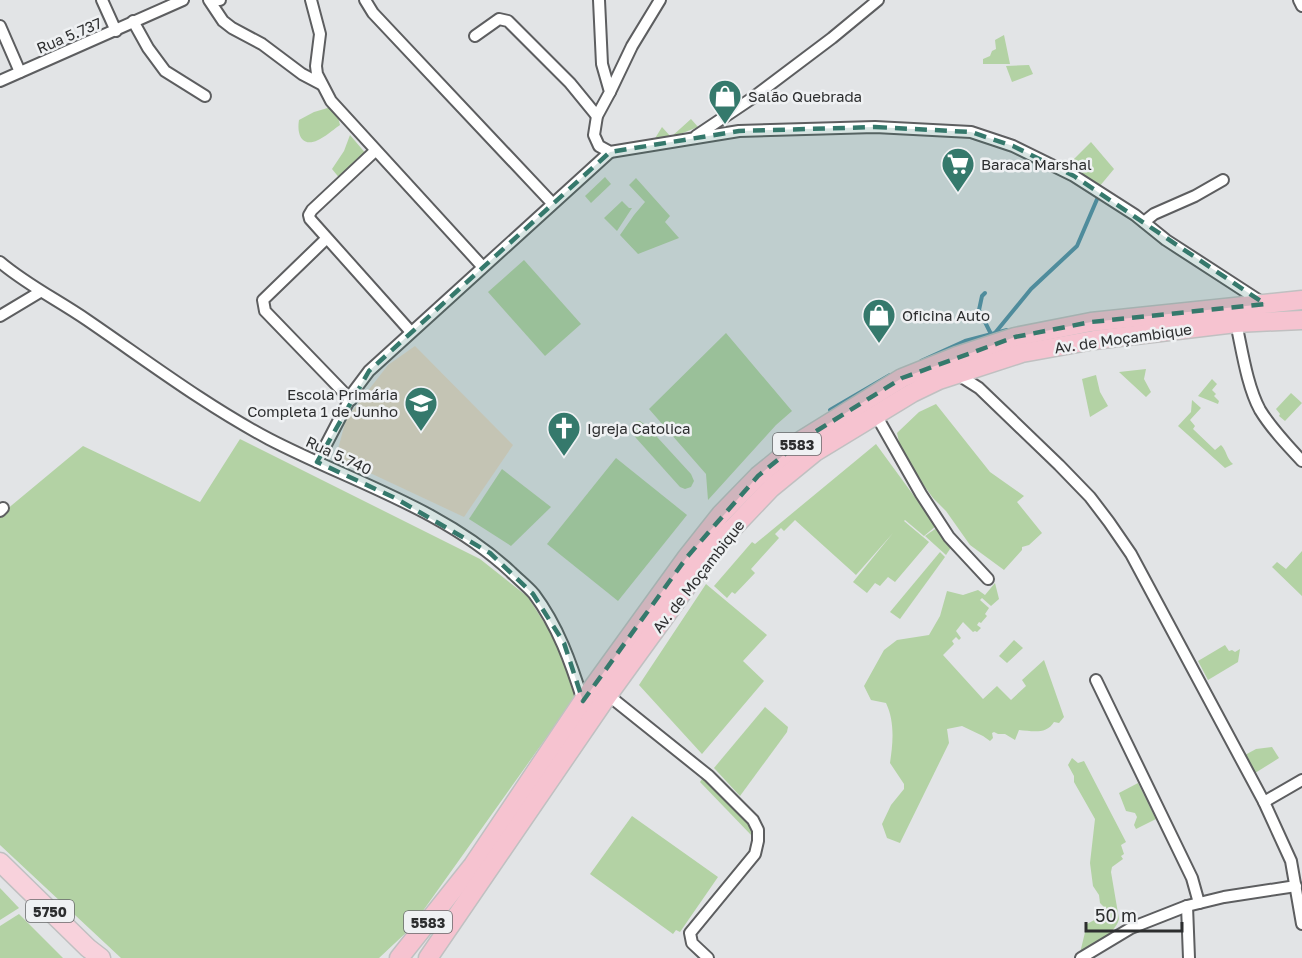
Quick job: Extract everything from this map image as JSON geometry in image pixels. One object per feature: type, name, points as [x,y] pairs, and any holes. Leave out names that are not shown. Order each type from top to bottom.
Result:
[{"type":"highway","name":"Av. de Moçambique","points":[[399,958],[458,886],[583,701],[687,556],[721,514],[758,476],[802,440],[902,378],[957,356],[1026,335],[1091,322],[1302,300]]},
{"type":"highway","name":"Av. de Moçambique","points":[[428,958],[608,695],[700,568],[762,497],[814,452],[912,393],[957,373],[1022,353],[1094,340],[1236,323],[1302,320]]},
{"type":"main road","name":"5750","points":[[0,862],[91,955]]},
{"type":"street","points":[[102,0],[116,31]]},
{"type":"street","name":"Rua 5.737","points":[[0,81],[183,0]]},
{"type":"street","points":[[208,0],[223,21],[232,28],[262,44],[302,74],[322,84]]},
{"type":"street","points":[[311,0],[320,34],[316,66],[331,101],[482,267]]},
{"type":"street","points":[[365,0],[373,13],[552,203]]},
{"type":"street","points":[[599,0],[602,64],[610,92]]},
{"type":"street","points":[[610,152],[599,146],[594,135],[597,116],[632,46],[660,0]]},
{"type":"street","points":[[693,138],[751,99],[878,0]]},
{"type":"street","points":[[1299,0],[1302,6]]},
{"type":"street","points":[[475,36],[499,19],[508,21],[570,83],[597,116]]},
{"type":"street","points":[[133,21],[148,48],[165,71],[205,96]]},
{"type":"street","points":[[0,26],[20,72]]},
{"type":"street","points":[[317,462],[354,392],[369,371],[610,152],[693,138],[739,131],[875,127],[971,132],[1013,146],[1065,172],[1265,304]]},
{"type":"street","points":[[375,151],[309,215],[326,239],[411,332]]},
{"type":"street","points":[[1144,222],[1155,214],[1223,180]]},
{"type":"street","points":[[326,239],[263,300],[262,306],[351,400]]},
{"type":"street","name":"Rua 5.740","points":[[0,262],[40,292],[87,320],[231,418],[317,462],[395,498],[453,529],[490,553],[533,594],[564,643],[583,701]]},
{"type":"street","points":[[0,316],[40,292]]},
{"type":"street","points":[[1236,323],[1252,390],[1260,409],[1284,442],[1302,461]]},
{"type":"street","points":[[957,373],[979,388],[1090,497],[1131,554],[1264,802],[1291,861],[1302,918]]},
{"type":"street","points":[[876,415],[948,537],[988,579]]},
{"type":"street","points":[[1096,680],[1192,878],[1199,903]]},
{"type":"street","points":[[608,695],[709,776],[753,820],[758,830],[755,854],[690,933],[692,943],[708,958]]},
{"type":"street","points":[[1264,802],[1302,780]]},
{"type":"street","points":[[1081,958],[1131,928],[1187,906],[1296,886]]},
{"type":"street","points":[[1187,906],[1189,958]]},
{"type":"highlighted area","points":[[875,127],[971,132],[1013,146],[1074,176],[1265,304],[1091,322],[1015,337],[902,378],[802,440],[758,476],[687,557],[583,701],[564,643],[533,594],[490,553],[395,498],[317,462],[369,371],[610,152],[739,131]]},
{"type":"shaded area","name":"Escola Primária Completa 1 de Junho","points":[[415,346],[513,445],[464,517],[336,457],[346,419],[388,365]]},
{"type":"green space","points":[[1004,35],[1010,64],[983,64],[983,59],[990,56],[996,49],[995,40]]},
{"type":"green space","points":[[1029,65],[1033,74],[1012,82],[1006,66]]},
{"type":"green space","points":[[331,107],[340,125],[316,141],[306,142],[302,139],[299,120]]},
{"type":"green space","points":[[691,119],[698,127],[670,138],[654,140],[662,127],[671,137]]},
{"type":"green space","points":[[350,135],[367,155],[341,180],[332,169],[344,151]]},
{"type":"green space","points":[[1091,142],[1114,169],[1099,187],[1067,166]]},
{"type":"green space","points":[[605,177],[611,184],[591,203],[585,196]]},
{"type":"green space","points":[[636,178],[670,216],[665,222],[679,238],[638,254],[620,235],[645,202],[629,185]]},
{"type":"green space","points":[[622,201],[632,208],[617,231],[604,218]]},
{"type":"green space","points":[[524,260],[581,324],[545,356],[488,292]]},
{"type":"green space","points":[[726,333],[792,411],[776,425],[708,500],[706,474],[649,409]]},
{"type":"green space","points":[[1146,369],[1144,379],[1151,392],[1146,397],[1119,372]]},
{"type":"green space","points":[[1096,375],[1100,392],[1108,406],[1090,417],[1082,379]]},
{"type":"green space","points":[[1212,379],[1217,384],[1212,390],[1219,401],[1218,404],[1198,396]]},
{"type":"green space","points":[[1291,393],[1302,403],[1285,421],[1276,409]]},
{"type":"green space","points":[[1192,400],[1201,408],[1190,420],[1195,426],[1193,429],[1215,450],[1221,445],[1233,464],[1225,468],[1178,426],[1191,412]]},
{"type":"green space","points":[[936,404],[990,472],[1024,496],[1017,502],[1042,533],[1029,545],[1022,547],[1022,550],[1004,570],[970,545],[902,455],[897,433],[919,412]]},
{"type":"green space","points":[[636,421],[647,426],[691,474],[694,481],[691,487],[685,489],[680,487],[636,438],[631,427]]},
{"type":"green space","points":[[240,439],[480,559],[528,597],[559,646],[576,696],[410,929],[379,958],[121,958],[0,845],[0,515],[83,446],[200,502]]},
{"type":"green space","points":[[876,444],[936,526],[924,536],[904,521],[929,542],[895,582],[888,577],[880,586],[875,583],[867,593],[853,582],[893,533],[856,575],[795,520],[784,531],[781,528],[775,534],[779,538],[751,569],[755,573],[735,594],[732,592],[727,598],[714,586],[752,542],[755,544]]},
{"type":"green space","points":[[616,458],[687,515],[618,601],[547,544]]},
{"type":"green space","points":[[502,469],[551,507],[511,546],[469,519]]},
{"type":"green space","points":[[938,527],[952,546],[946,555],[925,536]]},
{"type":"green space","points":[[1302,551],[1302,596],[1272,567],[1277,562],[1286,569]]},
{"type":"green space","points":[[940,552],[945,557],[900,619],[890,612]]},
{"type":"green space","points":[[995,583],[999,599],[991,606],[982,598],[980,600],[989,608],[985,614],[987,616],[977,625],[981,628],[973,632],[963,622],[956,631],[961,638],[959,640],[956,637],[952,641],[954,644],[943,655],[983,699],[997,686],[1011,700],[1026,686],[1022,680],[1044,660],[1064,717],[1059,723],[1054,722],[1043,731],[1019,730],[1015,740],[1005,734],[994,732],[990,741],[962,726],[947,729],[949,743],[900,843],[887,838],[882,824],[891,805],[904,789],[904,784],[890,763],[892,725],[889,710],[886,703],[871,700],[864,686],[884,650],[897,640],[929,635],[940,616],[947,591],[963,595],[978,590],[985,595]]},
{"type":"green space","points":[[706,584],[767,635],[743,661],[764,681],[702,754],[639,685]]},
{"type":"green space","points":[[1014,640],[1023,648],[1007,663],[999,656]]},
{"type":"green space","points":[[1225,645],[1229,651],[1235,652],[1240,649],[1238,662],[1208,680],[1198,661]]},
{"type":"green space","points":[[765,707],[788,727],[787,732],[740,796],[714,768]]},
{"type":"green space","points":[[1272,747],[1279,758],[1255,773],[1245,755],[1256,749]]},
{"type":"green space","points":[[1072,758],[1078,763],[1084,761],[1126,842],[1121,845],[1123,859],[1112,867],[1111,872],[1119,919],[1117,925],[1080,953],[1087,924],[1098,918],[1104,918],[1105,908],[1100,903],[1099,895],[1093,886],[1090,863],[1095,819],[1074,782],[1074,776],[1068,765]]},
{"type":"green space","points":[[704,776],[747,819],[753,837],[700,782]]},
{"type":"green space","points":[[1138,783],[1156,819],[1136,829],[1134,825],[1137,817],[1135,813],[1126,811],[1119,793]]},
{"type":"green space","points":[[632,816],[718,877],[680,932],[676,930],[673,934],[590,874]]},
{"type":"green space","points":[[0,888],[19,908],[0,920]]},
{"type":"green space","points":[[19,914],[63,958],[0,958],[0,926]]},
{"type":"waterway","points":[[995,333],[1031,289],[1077,246],[1098,197]]},
{"type":"waterway","points":[[985,293],[982,296],[979,310],[991,334]]},
{"type":"waterway","points":[[921,361],[965,341],[1007,330]]},
{"type":"waterway","points":[[830,410],[890,375]]},
{"type":"place","name":"Salão Quebrada","points":[[725,125]]},
{"type":"place","name":"Baraca Marshal","points":[[958,193]]},
{"type":"place","name":"Oficina Auto","points":[[879,344]]},
{"type":"place","name":"Escola Primária Completa 1 de Junho","points":[[421,432]]},
{"type":"place","name":"Igreja Catolica","points":[[564,457]]}]
